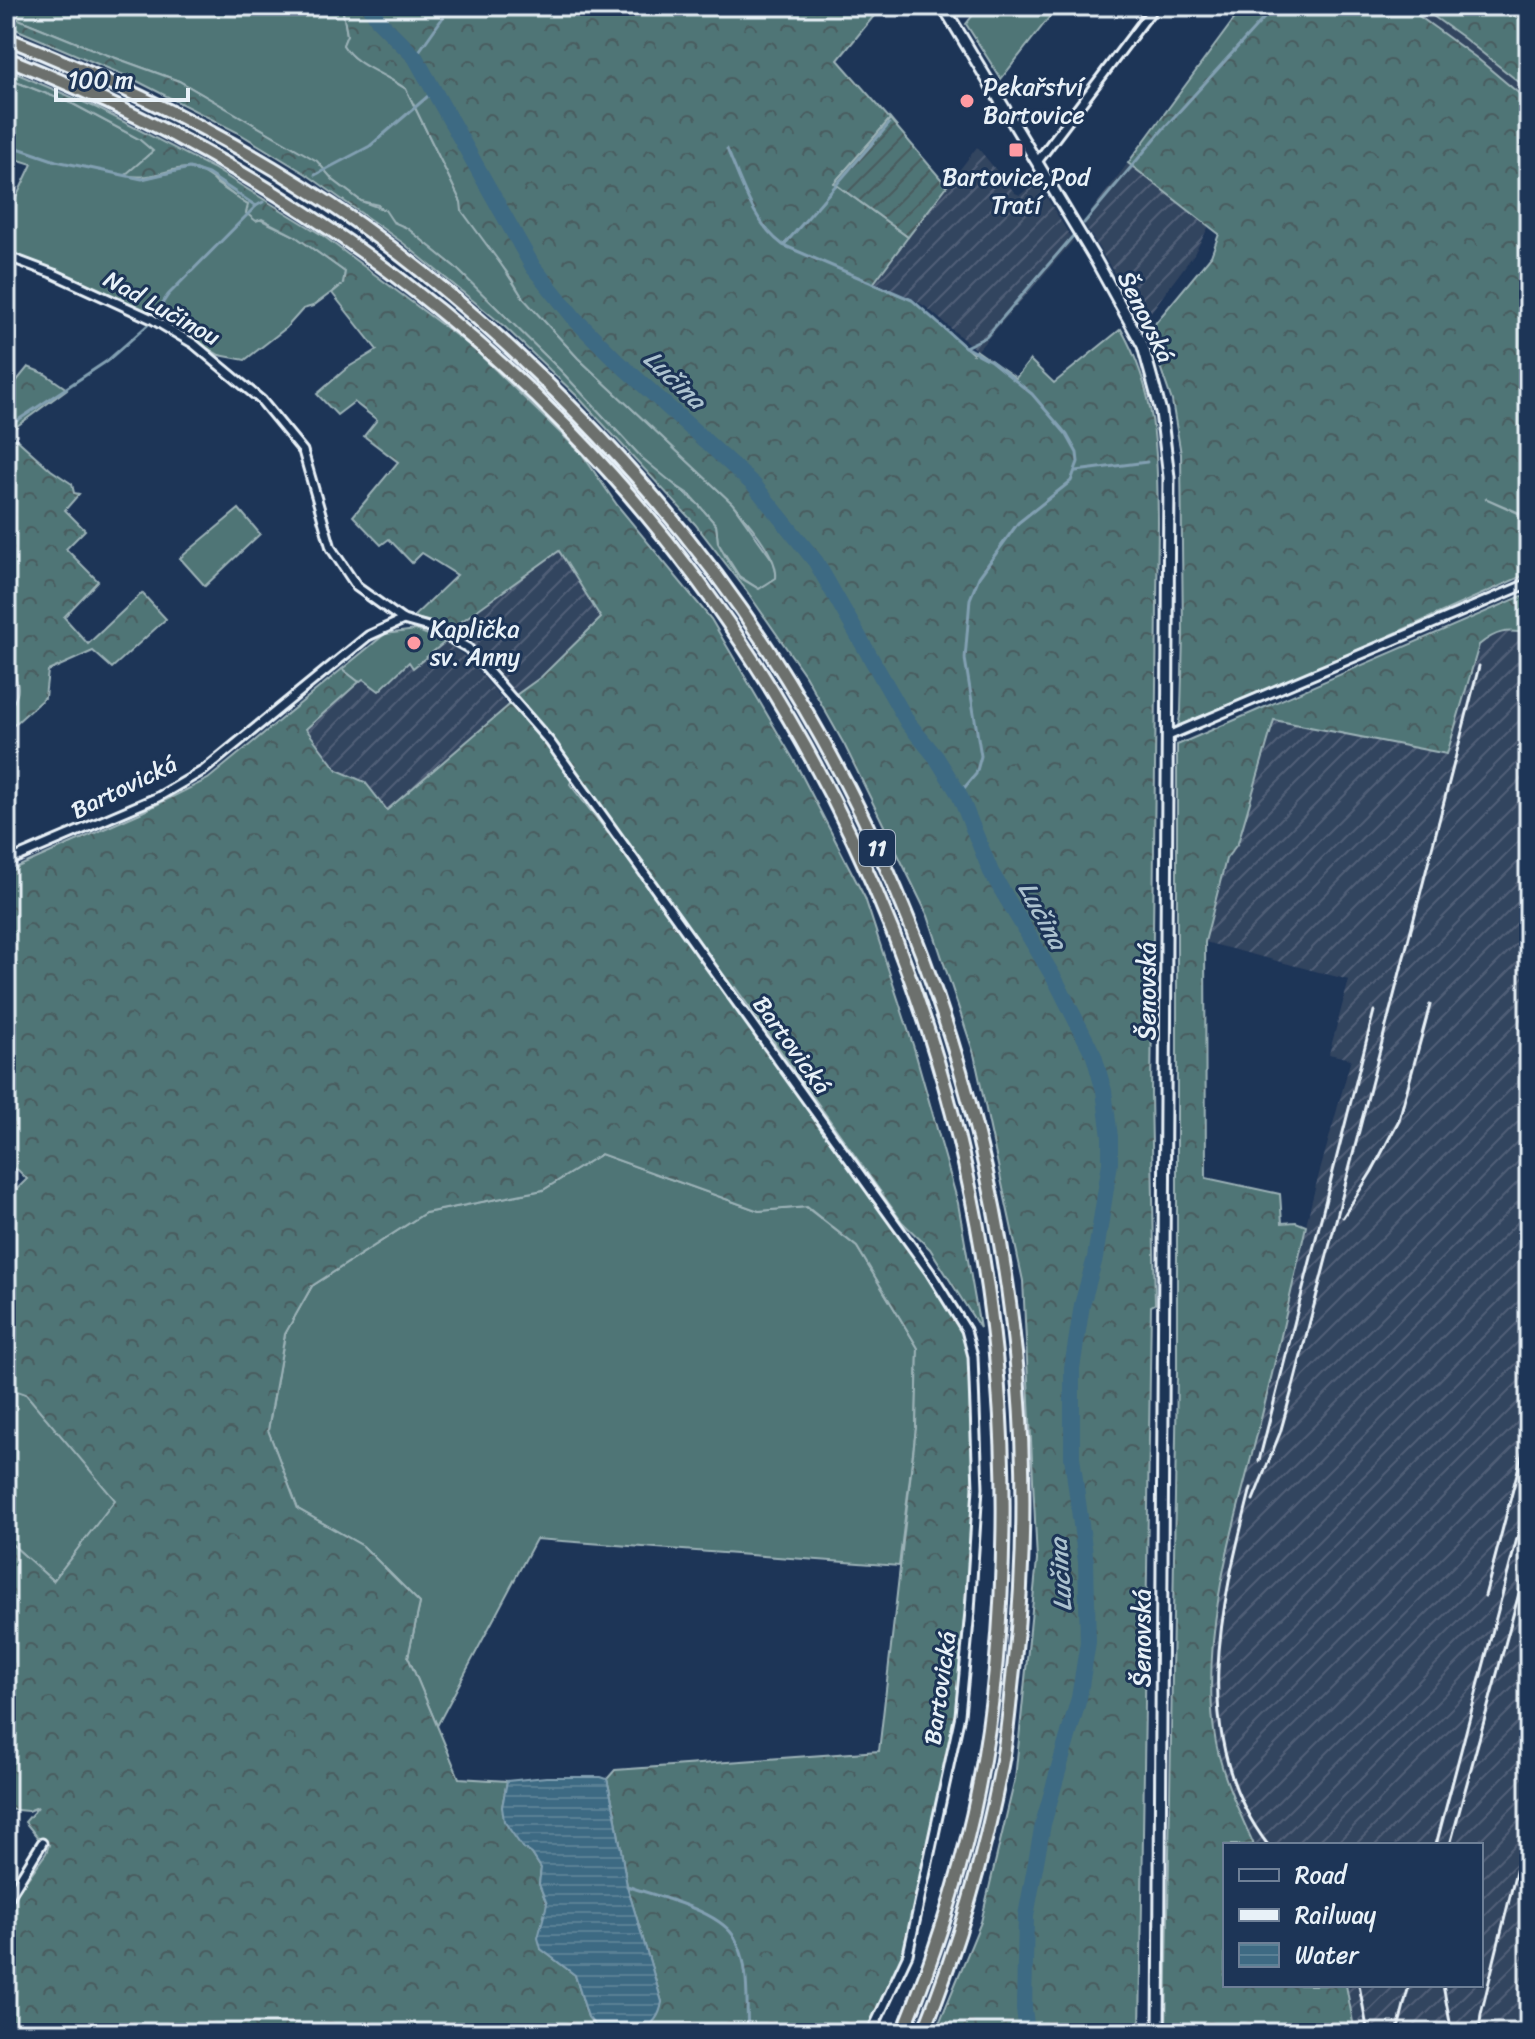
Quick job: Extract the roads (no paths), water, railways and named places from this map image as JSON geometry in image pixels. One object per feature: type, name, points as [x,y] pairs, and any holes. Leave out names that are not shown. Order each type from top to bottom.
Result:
[{"type":"highway","name":"11","points":[[6,38],[119,86],[191,121],[307,189],[431,280],[582,416],[669,515],[765,645],[823,741],[887,868],[943,1014],[983,1155],[1010,1299],[1023,1464],[1020,1612],[1002,1762],[962,1929],[923,2033]]},
{"type":"highway","name":"11","points":[[6,58],[158,125],[236,169],[350,242],[483,348],[568,428],[634,501],[713,600],[807,750],[869,874],[911,978],[947,1089],[965,1163],[990,1290],[1004,1466],[1001,1606],[993,1697],[982,1766],[945,1919],[903,2033]]},
{"type":"street","name":"Šenovská","points":[[943,6],[1143,346],[1156,390],[1169,477],[1159,2033]]},
{"type":"street","points":[[1037,162],[1155,6]]},
{"type":"street","name":"Nad Lučinou","points":[[6,256],[54,274],[152,319],[203,351],[261,400],[303,451],[331,548],[357,587],[403,620]]},
{"type":"street","points":[[1168,736],[1529,583]]},
{"type":"street","name":"Bartovická","points":[[6,862],[158,797],[204,770],[368,636],[403,620],[432,628],[468,648],[550,742],[930,1272],[966,1330],[973,1356],[978,1488],[960,1715],[908,1954],[871,2033]]},
{"type":"street","points":[[6,1902],[42,1843]]},
{"type":"water","points":[[546,1777],[607,1779],[627,1886],[662,2002],[659,2013],[647,2027],[620,2033],[601,2033],[588,2017],[575,1975],[541,1949],[538,1938],[547,1904],[539,1884],[541,1868],[504,1821],[502,1807],[507,1781]]},
{"type":"waterway","name":"Lučina","points":[[370,6],[378,20],[415,57],[533,267],[576,320],[617,361],[754,485],[816,562],[908,723],[936,757],[959,794],[991,872],[1057,983],[1094,1056],[1104,1091],[1110,1163],[1095,1258],[1082,1305],[1072,1368],[1072,1457],[1086,1562],[1088,1642],[1079,1698],[1043,1824],[1026,1916],[1024,2008],[1027,2033]]},
{"type":"waterway","points":[[415,57],[451,6]]},
{"type":"waterway","points":[[1084,223],[1164,128],[1275,6]]},
{"type":"waterway","points":[[315,175],[370,146],[434,91]]},
{"type":"waterway","points":[[784,245],[889,124]]},
{"type":"waterway","points":[[6,144],[56,161],[142,179],[189,168],[208,174],[256,206],[263,202]]},
{"type":"waterway","points":[[727,149],[756,214],[783,245],[912,300],[965,347]]},
{"type":"waterway","points":[[154,316],[168,295],[256,206]]},
{"type":"waterway","points":[[959,794],[976,774],[981,756],[965,659],[970,599],[979,577],[1018,523],[1071,481],[1078,462],[1077,453],[1067,435],[1032,394],[991,361],[965,347],[986,337],[1073,236]]},
{"type":"waterway","points":[[6,428],[107,361],[150,323]]},
{"type":"waterway","points":[[1076,471],[1147,462]]},
{"type":"waterway","points":[[627,1886],[687,1906],[717,1920],[728,1930],[736,1940],[744,1961],[748,2033]]},
{"type":"railway","points":[[1253,1500],[1280,1433],[1294,1383],[1479,666]]},
{"type":"railway","points":[[1343,1217],[1399,1120],[1430,1005]]},
{"type":"railway","points":[[1259,1461],[1374,1011]]},
{"type":"railway","points":[[1485,1596],[1529,1428]]},
{"type":"railway","points":[[1251,1488],[1222,1624],[1218,1671],[1219,1716],[1227,1761],[1243,1804],[1267,1843]]},
{"type":"railway","points":[[1437,1843],[1529,1493]]},
{"type":"railway","points":[[1451,1843],[1529,1557]]},
{"type":"railway","points":[[1479,2033],[1529,1819]]},
{"type":"railway","points":[[1359,1987],[1368,2033]]},
{"type":"railway","points":[[1397,2033],[1408,1987]]},
{"type":"railway","points":[[1443,1987],[1452,2033]]},
{"type":"place","name":"Pekařství Bartovice","points":[[967,101]]},
{"type":"place","name":"Bartovice,Pod Tratí","points":[[1016,150]]},
{"type":"place","name":"Kaplička sv. Anny","points":[[414,643]]}]
